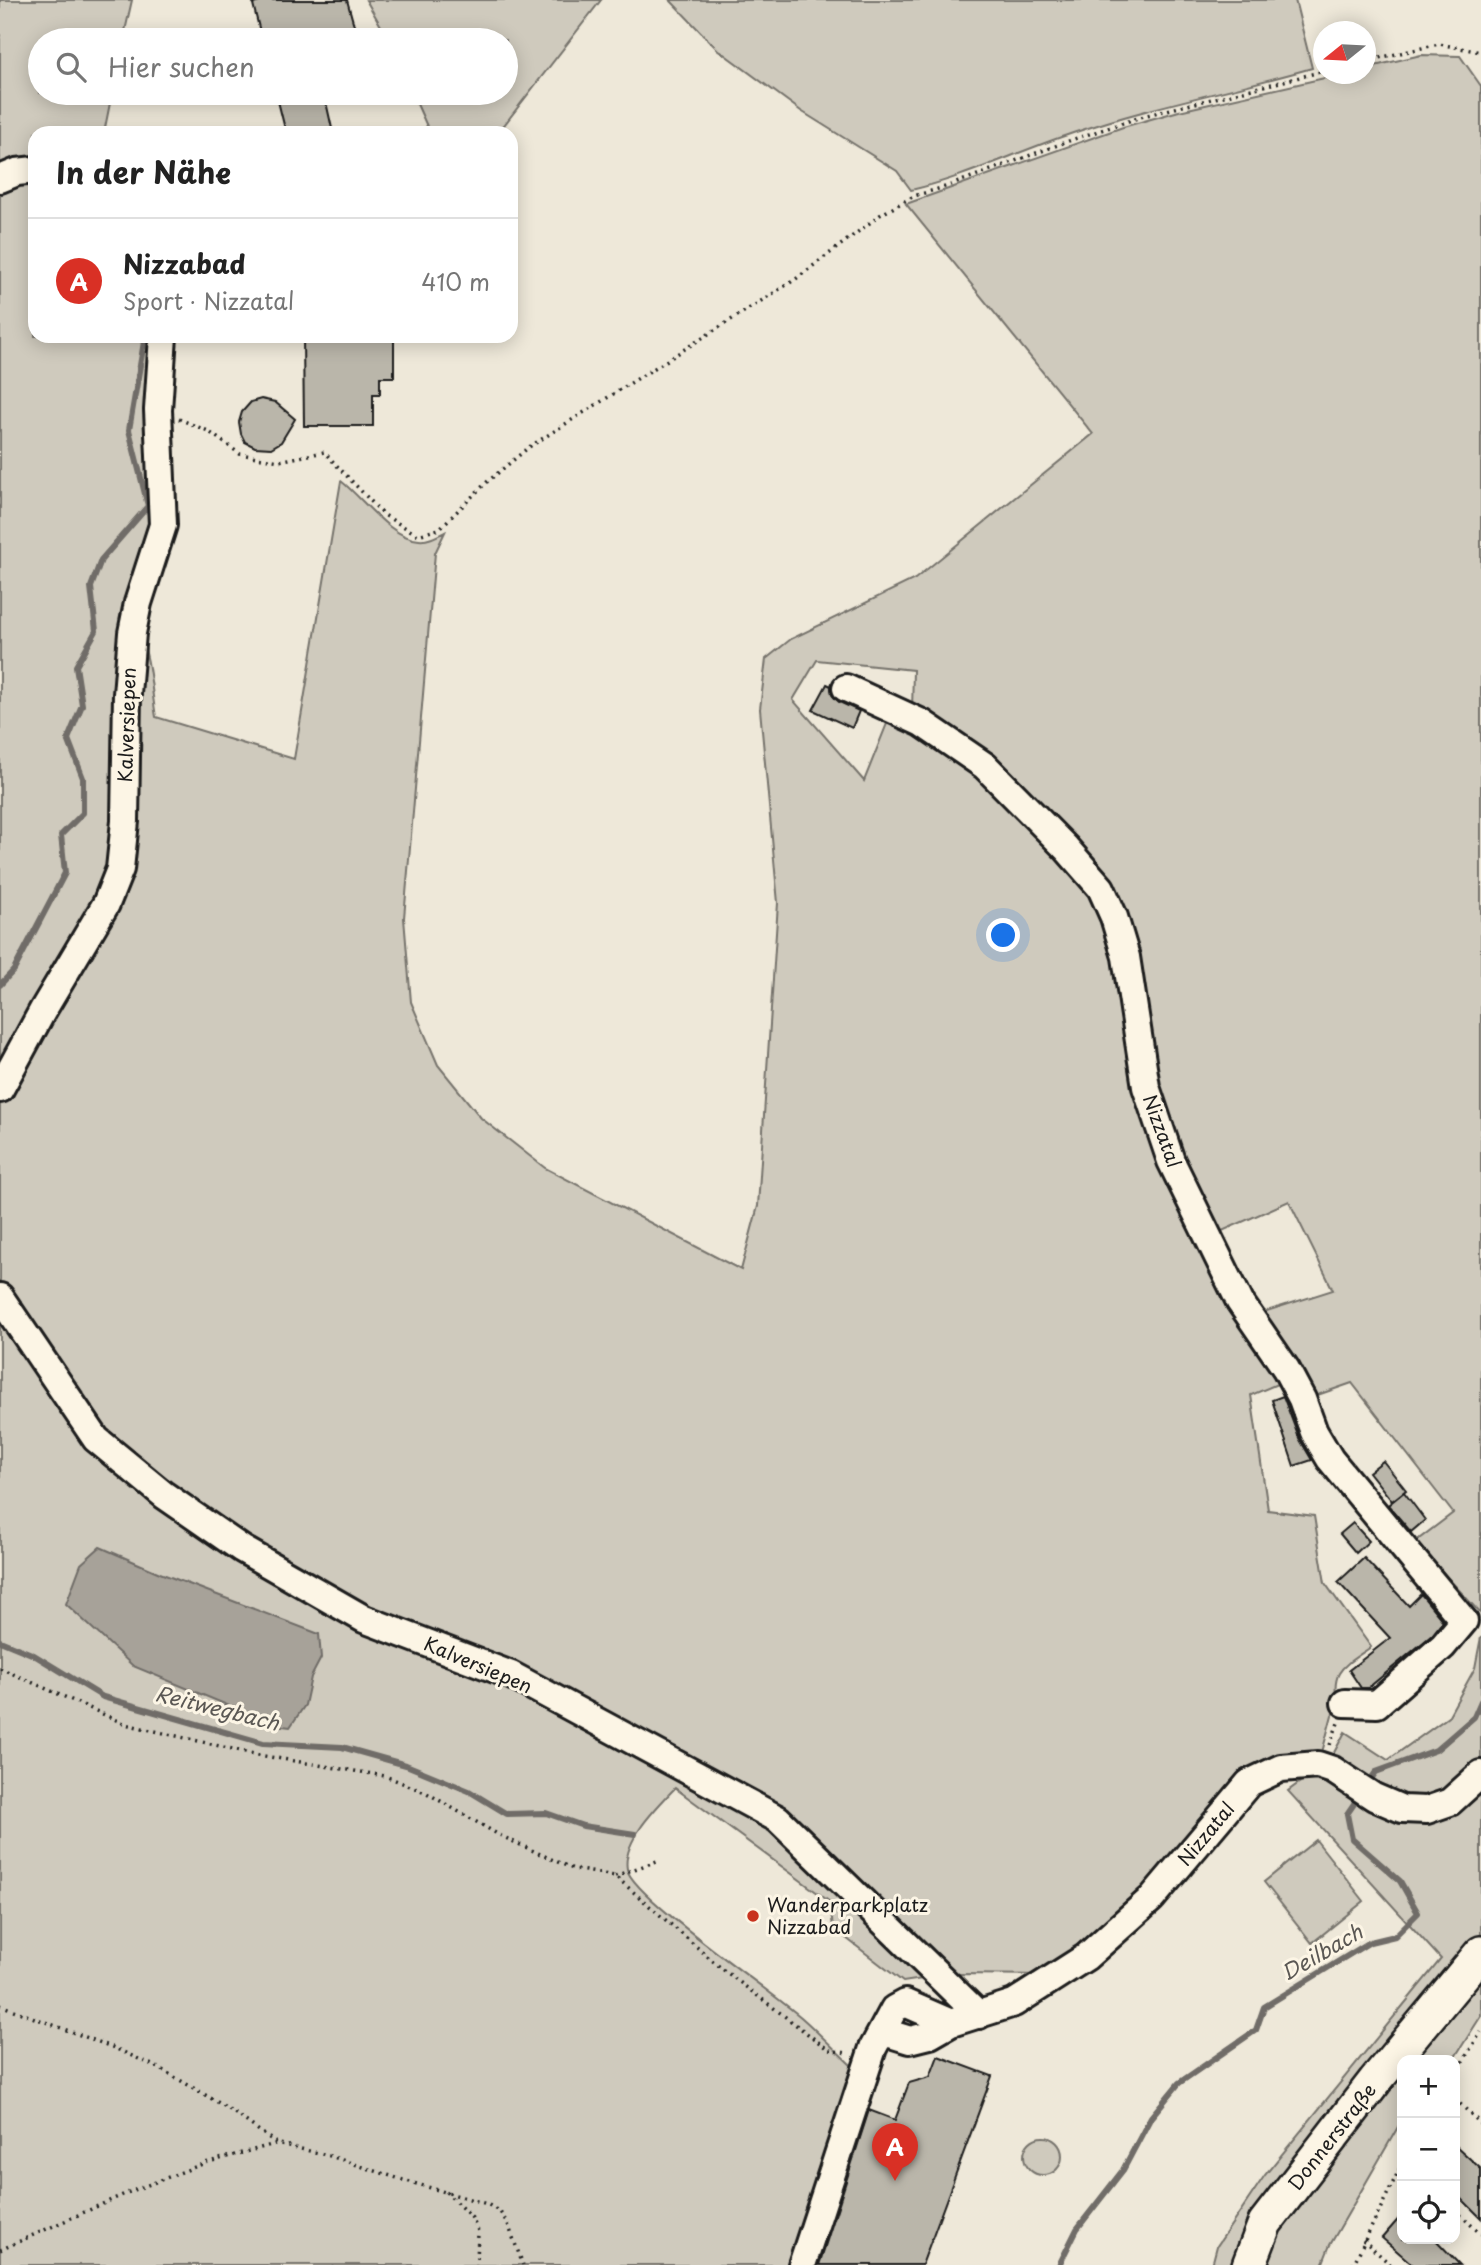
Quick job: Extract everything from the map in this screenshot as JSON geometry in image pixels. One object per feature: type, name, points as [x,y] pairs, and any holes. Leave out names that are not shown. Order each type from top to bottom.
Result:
[{"type":"main road","name":"Donnerstraße","points":[[1249,2265],[1265,2223],[1375,2081],[1481,1953]]},
{"type":"street","points":[[0,179],[28,171]]},
{"type":"street","name":"Kalversiepen","points":[[0,1089],[106,904],[120,869],[125,821],[125,735],[132,633],[138,603],[163,525],[158,410],[163,343]]},
{"type":"street","name":"Nizzatal","points":[[846,688],[922,723],[985,766],[1066,848],[1101,888],[1114,917],[1126,957],[1146,1087],[1171,1161],[1241,1302],[1286,1369],[1302,1399],[1314,1433],[1330,1459],[1473,1616],[1377,1704],[1345,1703]]},
{"type":"street","name":"Kalversiepen","points":[[0,1297],[96,1439],[164,1495],[242,1549],[364,1619],[511,1675],[778,1819],[979,2015]]},
{"type":"street","name":"Nizzatal","points":[[879,2040],[894,2009],[905,2003],[951,2023],[1014,2003],[1086,1957],[1152,1898],[1249,1783],[1281,1768],[1334,1773]]},
{"type":"street","points":[[1334,1773],[1374,1797],[1402,1809],[1427,1810],[1450,1802],[1481,1774]]},
{"type":"street","points":[[802,2265],[879,2040]]},
{"type":"path","points":[[1376,59],[1439,44],[1481,52]]},
{"type":"path","points":[[158,410],[208,431],[240,454],[279,461],[324,452],[384,514],[418,535],[439,529],[529,447],[796,279],[880,215],[914,195],[948,186],[1073,139],[1147,115],[1313,74]]},
{"type":"path","points":[[0,1668],[125,1724],[258,1755],[385,1776],[425,1792],[499,1835],[573,1868],[615,1876],[721,1968],[829,2050],[846,2053],[879,2040]]},
{"type":"path","points":[[1334,1773],[1345,1703]]},
{"type":"path","points":[[615,1876],[657,1861]]},
{"type":"path","points":[[0,2006],[112,2047],[159,2068],[226,2107],[276,2143],[330,2156],[487,2203],[500,2212],[508,2224],[523,2265]]},
{"type":"path","points":[[1460,2066],[1481,2032]]},
{"type":"path","points":[[1460,2104],[1481,2124]]},
{"type":"path","points":[[0,2250],[127,2193],[205,2163],[276,2143]]},
{"type":"path","points":[[1353,2265],[1397,2174]]},
{"type":"path","points":[[444,2191],[472,2218],[478,2231],[477,2265]]},
{"type":"path","points":[[1460,2215],[1481,2234]]},
{"type":"path","points":[[1363,2241],[1391,2265]]},
{"type":"shaded area","points":[[0,0],[132,0],[126,28],[28,28],[28,105],[110,105],[105,126],[28,126],[28,165],[0,172]]},
{"type":"shaded area","points":[[366,0],[601,0],[503,126],[427,126],[417,105],[518,105],[518,28],[382,28]]},
{"type":"shaded area","points":[[670,0],[1295,0],[1312,68],[1102,123],[952,178],[911,190],[897,171],[801,111],[717,49]]},
{"type":"shaded area","points":[[1421,55],[1460,56],[1481,86],[1481,1614],[1415,1542],[1453,1513],[1352,1383],[1306,1399],[1254,1315],[1333,1290],[1289,1201],[1211,1236],[1174,1159],[1148,1087],[1130,957],[1118,916],[1105,886],[1092,866],[998,774],[971,751],[912,712],[913,670],[817,660],[793,700],[864,781],[892,711],[922,725],[985,769],[1096,886],[1111,917],[1125,957],[1144,1089],[1170,1162],[1239,1306],[1287,1380],[1251,1395],[1268,1510],[1314,1516],[1325,1583],[1371,1647],[1346,1665],[1337,1677],[1338,1707],[1332,1715],[1320,1760],[1280,1763],[1249,1778],[1142,1899],[1078,1954],[1045,1975],[955,1974],[903,1982],[833,1928],[830,1902],[675,1788],[642,1825],[630,1847],[627,1869],[635,1882],[677,1921],[802,2018],[852,2066],[790,2265],[0,2265],[0,186],[28,178],[28,343],[160,343],[155,411],[160,524],[128,632],[120,762],[121,819],[114,871],[126,872],[139,630],[148,662],[156,717],[294,759],[341,481],[387,525],[408,538],[426,540],[445,532],[435,553],[404,918],[411,1002],[438,1065],[481,1118],[545,1168],[741,1270],[758,1206],[778,903],[760,709],[766,659],[791,639],[915,579],[1093,434],[906,204],[1123,127],[1179,111],[1313,81],[1313,84],[1376,84],[1376,66]]},
{"type":"shaded area","points":[[100,1547],[319,1634],[321,1658],[311,1677],[305,1705],[290,1727],[275,1725],[133,1666],[66,1604],[81,1564]]},
{"type":"shaded area","points":[[1481,1637],[1481,2016],[1456,2055],[1397,2055],[1397,2129],[1330,2245],[1322,2265],[1212,2265],[1217,2246],[1265,2175],[1441,1959],[1288,1791],[1330,1760],[1345,1732],[1388,1760],[1448,1717],[1475,1668]]},
{"type":"shaded area","points":[[1316,1840],[1364,1901],[1312,1943],[1264,1882]]},
{"type":"shaded area","points":[[1043,2137],[1057,2142],[1062,2156],[1057,2170],[1043,2175],[1029,2170],[1024,2156],[1029,2142]]},
{"type":"building","points":[[266,0],[347,0],[355,28],[259,28],[253,4]]},
{"type":"building","points":[[279,105],[327,105],[331,126],[284,126]]},
{"type":"building","points":[[303,343],[394,343],[394,377],[380,377],[380,394],[373,394],[373,426],[304,426]]},
{"type":"building","points":[[261,399],[275,402],[295,419],[281,442],[271,448],[255,447],[245,442],[241,434],[239,422],[242,412],[251,402]]},
{"type":"building","points":[[827,684],[831,686],[833,696],[839,702],[859,711],[852,728],[813,710]]},
{"type":"building","points":[[1283,1396],[1299,1438],[1312,1460],[1294,1466],[1272,1400]]},
{"type":"building","points":[[1383,1461],[1406,1490],[1392,1501],[1369,1472]]},
{"type":"building","points":[[1404,1492],[1425,1520],[1411,1532],[1388,1505]]},
{"type":"building","points":[[1353,1523],[1369,1541],[1356,1553],[1340,1534]]},
{"type":"building","points":[[1364,1558],[1409,1606],[1421,1594],[1443,1621],[1432,1635],[1368,1688],[1361,1688],[1349,1670],[1390,1638],[1338,1582]]},
{"type":"building","points":[[938,2056],[992,2076],[922,2265],[819,2265],[869,2110],[895,2120],[909,2083],[930,2077]]},
{"type":"building","points":[[1460,2150],[1481,2169],[1481,2218],[1460,2197]]},
{"type":"building","points":[[1397,2221],[1397,2244],[1440,2244],[1460,2265],[1413,2265],[1382,2238]]},
{"type":"waterway","points":[[0,985],[14,970],[65,873],[61,835],[83,813],[83,778],[68,739],[82,705],[76,666],[96,631],[91,587],[101,560],[148,506],[129,430],[144,343]]},
{"type":"waterway","name":"Reitwegbach","points":[[0,1641],[34,1655],[103,1697],[263,1743],[342,1747],[406,1765],[469,1791],[507,1814],[546,1813],[583,1826],[635,1834]]},
{"type":"waterway","name":"Deilbach","points":[[1366,1786],[1376,1772],[1436,1750],[1474,1717],[1481,1701]]},
{"type":"waterway","name":"Deilbach","points":[[1059,2265],[1077,2229],[1123,2170],[1151,2117],[1179,2083],[1256,2030],[1264,2007],[1370,1942],[1395,1936],[1418,1913],[1400,1881],[1352,1839],[1347,1814],[1360,1795]]},
{"type":"place","name":"Wanderparkplatz Nizzabad","points":[[753,1916]]},
{"type":"place","name":"Nizzabad","points":[[895,2181]]}]
